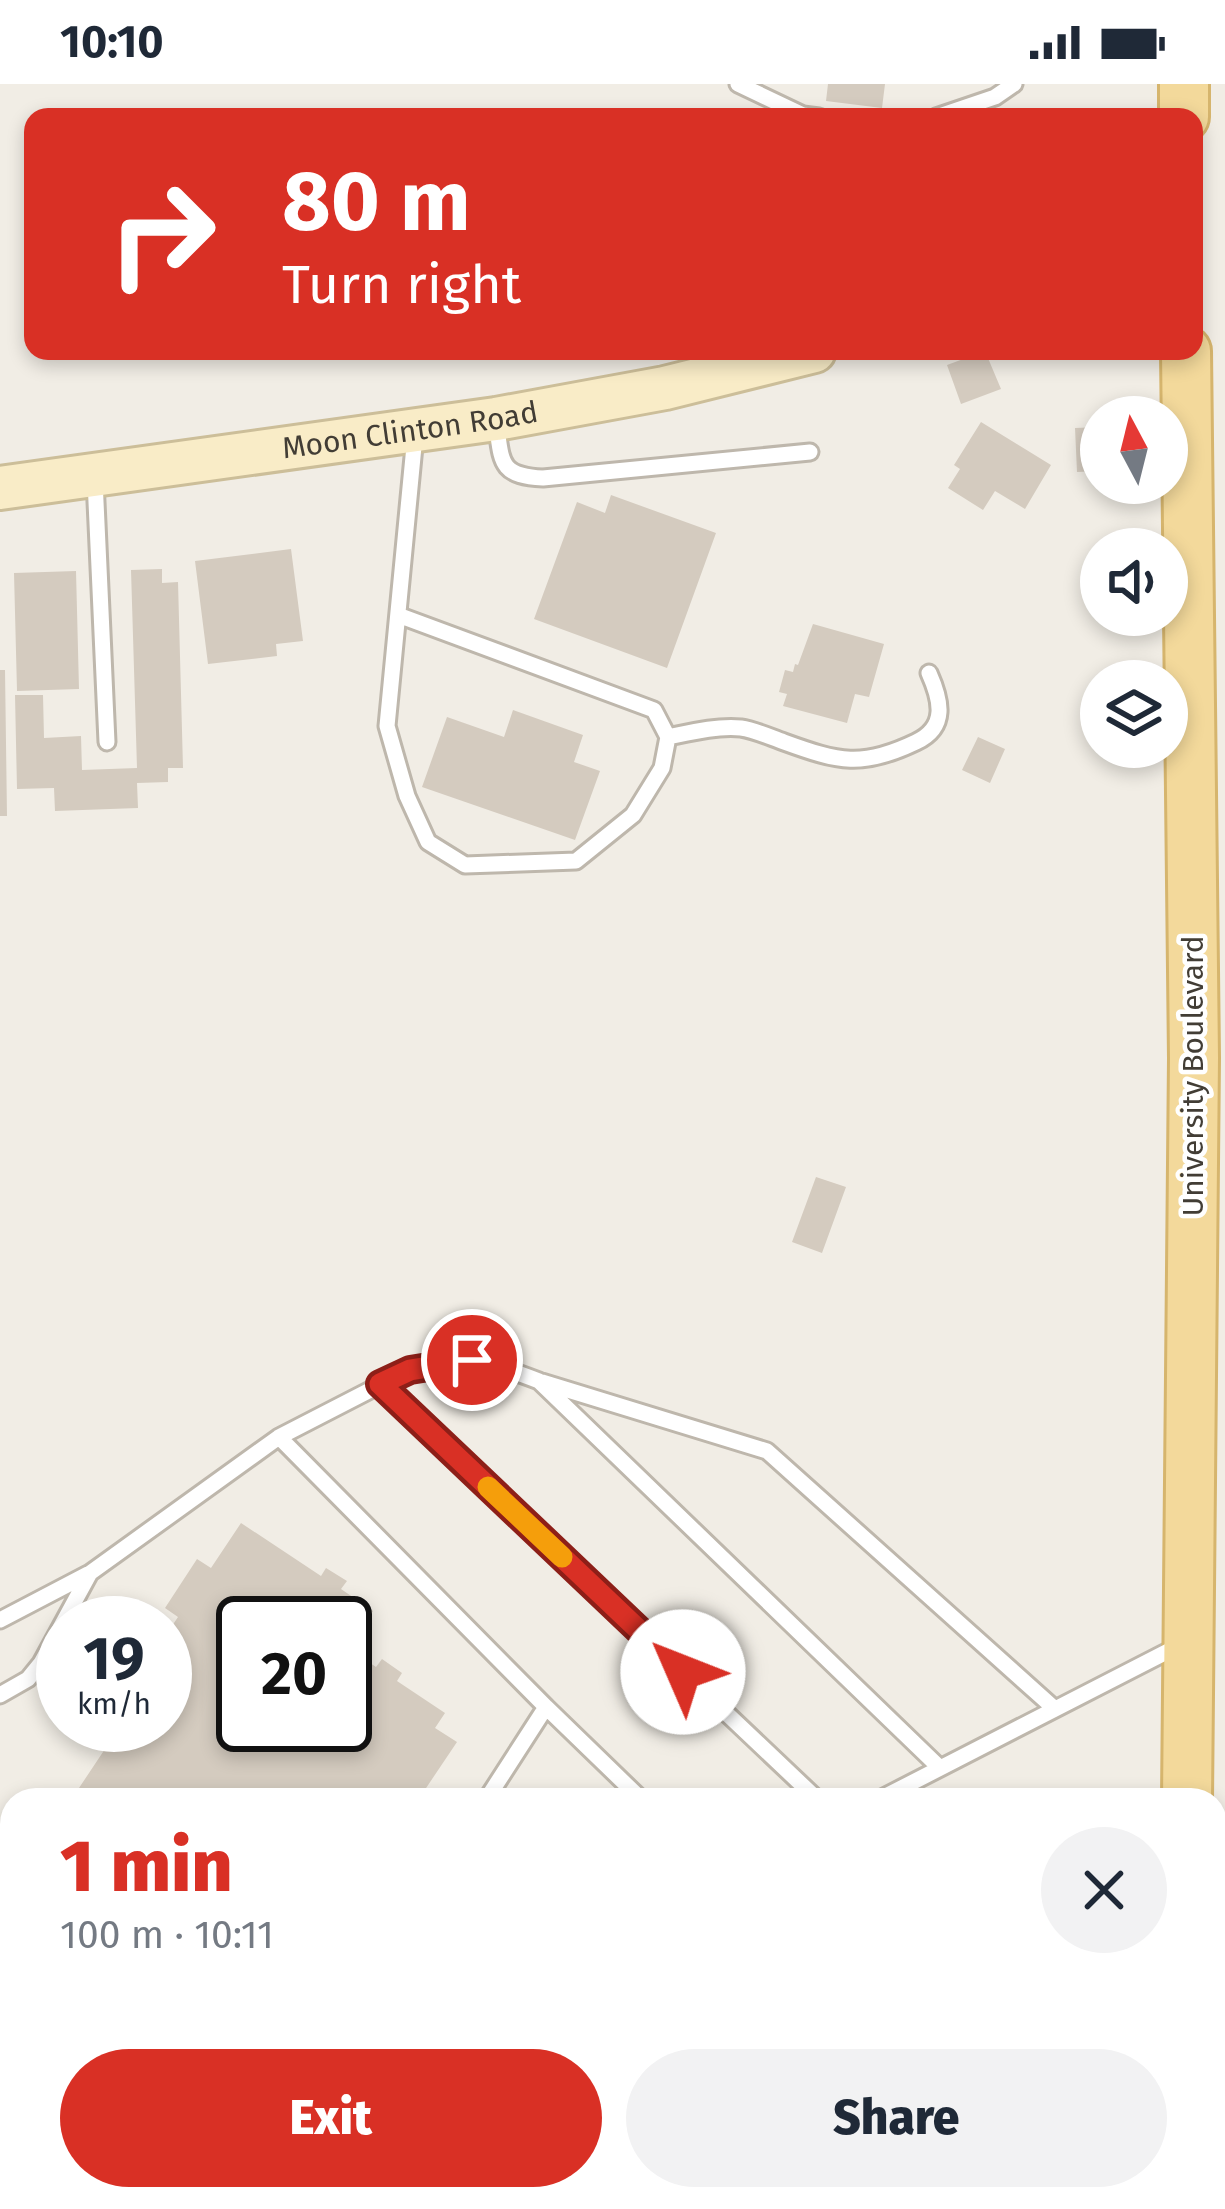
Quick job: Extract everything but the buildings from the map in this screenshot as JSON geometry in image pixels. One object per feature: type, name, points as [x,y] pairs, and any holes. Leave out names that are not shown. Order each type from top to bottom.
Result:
[{"type":"main road","name":"University Boulevard","points":[[1186,360],[1194,1034],[1187,1788]]},
{"type":"street","name":"Moon Clinton Road","points":[[0,488],[415,433],[664,388],[778,360]]},
{"type":"lane","points":[[738,84],[788,108]]},
{"type":"lane","points":[[963,108],[995,97],[1014,84]]},
{"type":"lane","points":[[496,419],[502,461],[519,477],[810,452]]},
{"type":"lane","points":[[398,615],[654,710],[668,736],[662,768],[633,815],[576,861],[465,865],[428,842],[407,796],[387,726],[415,433]]},
{"type":"lane","points":[[95,476],[106,742]]},
{"type":"lane","points":[[668,736],[714,727],[746,729],[830,759],[860,763],[928,736],[939,722],[940,696],[928,673]]},
{"type":"lane","points":[[0,1620],[90,1573],[279,1437],[410,1370],[472,1360],[767,1451],[1055,1709]]},
{"type":"lane","points":[[539,1381],[940,1768]]},
{"type":"lane","points":[[380,1384],[805,1788]]},
{"type":"lane","points":[[279,1437],[630,1788]]},
{"type":"lane","points":[[0,1695],[28,1679],[41,1663],[90,1573]]},
{"type":"lane","points":[[901,1788],[1190,1640]]},
{"type":"lane","points":[[494,1788],[546,1707]]},
{"type":"slow traffic","points":[[488,1487],[562,1557]]},
{"type":"route","points":[[472,1360],[410,1370],[380,1384],[683,1672]]}]
